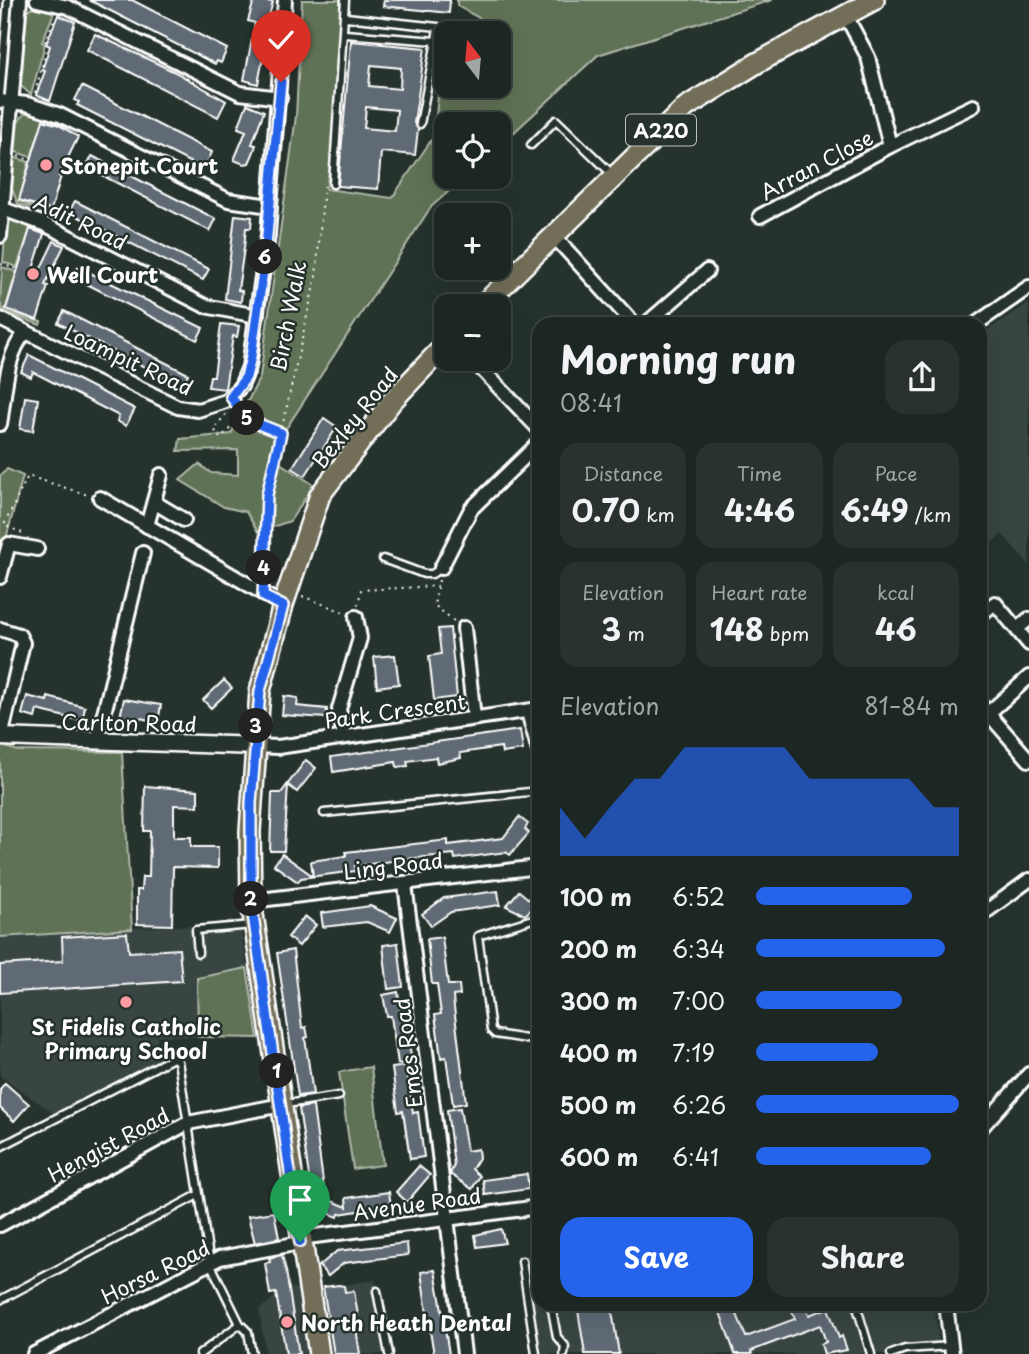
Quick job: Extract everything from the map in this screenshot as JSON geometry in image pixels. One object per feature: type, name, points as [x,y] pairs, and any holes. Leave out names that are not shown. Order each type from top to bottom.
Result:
[{"type":"main road","name":"A220","points":[[494,294],[552,234],[686,107],[845,14],[874,0]]},
{"type":"main road","name":"Bexley Road","points":[[319,1354],[251,901],[250,831],[260,691],[286,597],[320,495],[392,401],[434,357]]},
{"type":"street","points":[[0,236],[6,102],[20,0]]},
{"type":"street","points":[[37,0],[68,7],[240,93],[280,98]]},
{"type":"street","points":[[231,403],[246,377],[257,316],[280,98],[285,0]]},
{"type":"street","name":"Arran Close","points":[[845,14],[868,57],[890,146]]},
{"type":"street","points":[[6,102],[27,104],[60,115],[228,200],[270,206]]},
{"type":"street","name":"Arran Close","points":[[760,216],[890,146],[973,106]]},
{"type":"street","name":"Adit Road","points":[[1,209],[44,224],[205,306],[257,316]]},
{"type":"street","points":[[552,234],[628,317]]},
{"type":"street","points":[[654,317],[708,271]]},
{"type":"street","points":[[986,317],[1029,287]]},
{"type":"street","name":"Loampit Road","points":[[0,319],[178,407],[208,408],[231,403]]},
{"type":"street","points":[[0,424],[16,346],[25,333]]},
{"type":"street","points":[[483,371],[532,422]]},
{"type":"street","points":[[441,568],[471,509],[532,450]]},
{"type":"street","points":[[147,526],[161,475]]},
{"type":"street","points":[[100,498],[263,596],[286,597]]},
{"type":"street","points":[[154,502],[184,520]]},
{"type":"street","points":[[0,577],[9,544],[37,549]]},
{"type":"street","points":[[97,742],[144,553]]},
{"type":"street","points":[[987,609],[995,603],[1029,643]]},
{"type":"street","points":[[344,736],[339,709],[360,638],[356,617]]},
{"type":"street","points":[[1017,629],[1029,619]]},
{"type":"street","points":[[464,628],[474,718]]},
{"type":"street","points":[[0,629],[19,635],[23,643],[1,737]]},
{"type":"street","points":[[987,718],[1029,677]]},
{"type":"street","name":"Park Crescent","points":[[257,746],[278,747],[532,710]]},
{"type":"street","points":[[987,712],[1029,760]]},
{"type":"street","name":"Carlton Road","points":[[1,737],[257,746]]},
{"type":"street","name":"Ling Road","points":[[251,901],[532,868]]},
{"type":"street","points":[[987,911],[1029,880]]},
{"type":"street","name":"Emes Road","points":[[405,884],[464,1354]]},
{"type":"street","points":[[987,1121],[1029,1074]]},
{"type":"street","name":"Hengist Road","points":[[0,1225],[188,1123],[282,1105]]},
{"type":"street","name":"Avenue Road","points":[[300,1240],[532,1208]]},
{"type":"street","name":"Horsa Road","points":[[34,1354],[210,1263],[300,1240]]},
{"type":"street","points":[[947,1311],[951,1350]]},
{"type":"lane","points":[[0,95],[8,0]]},
{"type":"lane","points":[[333,184],[345,34],[345,0]]},
{"type":"lane","points":[[346,17],[434,27]]},
{"type":"lane","points":[[345,34],[434,41]]},
{"type":"lane","points":[[420,124],[434,51]]},
{"type":"lane","points":[[531,145],[556,120],[613,175]]},
{"type":"lane","points":[[383,559],[424,574],[432,574],[441,568]]},
{"type":"lane","points":[[324,813],[532,792]]},
{"type":"lane","points":[[532,918],[478,936],[491,1031],[532,1040]]},
{"type":"lane","points":[[198,953],[196,930],[255,925]]},
{"type":"lane","points":[[0,1147],[173,1058],[178,1061],[210,1263],[240,1324],[248,1332],[252,1354]]},
{"type":"lane","points":[[282,1105],[339,1096]]},
{"type":"lane","points":[[0,1300],[198,1195]]},
{"type":"lane","points":[[522,1261],[536,1354]]},
{"type":"lane","points":[[377,1291],[389,1354]]},
{"type":"lane","points":[[552,1311],[557,1337],[565,1346],[564,1354]]},
{"type":"lane","points":[[858,1311],[871,1354]]},
{"type":"lane","points":[[200,1354],[240,1324]]},
{"type":"lane","points":[[891,1354],[905,1349],[951,1350]]},
{"type":"path","points":[[45,42],[57,10]]},
{"type":"path","points":[[33,98],[47,47]]},
{"type":"path","points":[[12,154],[30,160]]},
{"type":"path","name":"Birch Walk","points":[[263,596],[267,495],[316,276],[324,179]]},
{"type":"path","points":[[1,264],[17,269]]},
{"type":"path","points":[[248,420],[235,424],[220,438],[214,427],[231,403],[248,420],[281,433]]},
{"type":"path","points":[[21,546],[22,531],[4,525],[28,476],[100,498]]},
{"type":"path","points":[[286,597],[356,617],[361,590],[438,586],[435,605],[464,628]]},
{"type":"shaded area","points":[[1029,303],[1029,565],[1002,534],[987,547],[987,330]]},
{"type":"shaded area","name":"St Fidelis Catholic Primary School","points":[[240,924],[258,1038],[157,1036],[160,1060],[55,1114],[0,1076],[0,933]]},
{"type":"shaded area","points":[[532,1255],[532,1311],[935,1311],[941,1354],[538,1354],[524,1256]]},
{"type":"shaded area","points":[[375,1280],[386,1354],[266,1354],[259,1310],[286,1287],[316,1290]]},
{"type":"green space","points":[[302,0],[340,0],[344,84],[326,189],[392,198],[434,136],[434,189],[451,189],[431,207],[276,444],[280,463],[314,485],[290,521],[258,532],[246,512],[224,507],[180,480],[199,464],[211,473],[238,475],[238,450],[178,451],[180,439],[231,434],[260,377],[296,116]]},
{"type":"green space","points":[[457,0],[772,0],[598,55],[511,135],[511,112],[436,112],[438,98],[511,98],[511,21],[481,21],[457,6]]},
{"type":"green space","points":[[32,7],[55,10],[42,42],[45,44],[31,95],[20,85],[26,12]]},
{"type":"green space","points":[[26,112],[44,117],[31,157],[13,151],[16,124]]},
{"type":"green space","points":[[13,157],[29,162],[19,201],[53,214],[18,204],[10,184]]},
{"type":"green space","points":[[10,218],[31,226],[17,267],[3,262],[6,223]]},
{"type":"green space","points":[[2,267],[16,272],[5,311],[41,322],[40,325],[4,312],[0,303]]},
{"type":"green space","points":[[7,469],[23,476],[0,561],[0,476]]},
{"type":"green space","points":[[0,745],[18,751],[122,752],[132,929],[0,937]]},
{"type":"green space","points":[[247,968],[258,1038],[198,1037],[197,978]]},
{"type":"green space","points":[[371,1067],[383,1165],[353,1169],[339,1072]]},
{"type":"building","points":[[89,0],[132,0],[227,49],[221,63],[217,61],[215,64]]},
{"type":"building","points":[[254,0],[273,2],[263,36],[267,37],[258,84],[244,80],[255,23],[248,21]]},
{"type":"building","points":[[384,0],[450,0],[449,13],[383,6]]},
{"type":"building","points":[[58,15],[75,22],[50,101],[36,95],[50,46],[46,44]]},
{"type":"building","points":[[95,34],[175,72],[226,101],[218,117],[87,50]]},
{"type":"building","points":[[351,41],[425,48],[414,123],[418,129],[415,155],[381,152],[378,189],[338,186]],"holes":[[[371,65],[401,68],[400,89],[369,86]],[[366,107],[397,110],[395,131],[364,128]]]},
{"type":"building","points":[[82,86],[212,152],[206,166],[201,168],[77,105],[79,102],[75,100]]},
{"type":"building","points":[[247,104],[264,111],[252,144],[256,145],[253,154],[249,163],[244,164],[234,160],[246,131],[238,128]]},
{"type":"building","name":"Stonepit Court","points":[[43,120],[59,125],[78,137],[59,176],[51,210],[19,200]]},
{"type":"building","points":[[92,156],[216,219],[210,231],[86,167]]},
{"type":"building","points":[[75,201],[209,269],[203,280],[69,212]]},
{"type":"building","points":[[235,215],[252,217],[251,228],[246,228],[238,290],[242,291],[241,302],[225,299]]},
{"type":"building","name":"Well Court","points":[[30,229],[44,234],[33,269],[39,272],[54,241],[64,246],[45,285],[48,286],[37,320],[6,309]]},
{"type":"building","points":[[78,267],[203,328],[197,340],[73,277]]},
{"type":"building","points":[[64,311],[188,374],[182,386],[58,323]]},
{"type":"building","points":[[221,324],[239,326],[237,337],[233,336],[225,389],[208,387],[210,376],[214,376]]},
{"type":"building","points":[[29,355],[135,409],[126,426],[117,421],[119,416],[33,372],[31,377],[21,372]]},
{"type":"building","points":[[25,397],[38,399],[33,431],[20,429]]},
{"type":"building","points":[[324,418],[337,427],[305,476],[292,468]]},
{"type":"building","points":[[450,628],[457,697],[434,700],[429,656],[441,654],[438,629]]},
{"type":"building","points":[[395,655],[399,684],[377,687],[374,657]]},
{"type":"building","points":[[224,680],[232,688],[211,708],[203,700]]},
{"type":"building","points":[[27,696],[47,701],[48,697],[85,707],[82,721],[37,710],[35,718],[22,714]]},
{"type":"building","points":[[284,696],[298,698],[297,706],[327,709],[326,718],[282,715]]},
{"type":"building","points":[[124,699],[161,705],[158,722],[131,716],[130,719],[120,717]]},
{"type":"building","points":[[520,730],[523,750],[502,753],[501,747],[460,753],[461,758],[437,763],[436,757],[407,761],[408,766],[397,767],[396,762],[333,772],[331,757]]},
{"type":"building","points":[[306,760],[316,768],[297,792],[288,785],[284,851],[270,851],[272,793],[281,793]]},
{"type":"building","points":[[145,786],[198,790],[198,806],[174,805],[174,837],[191,837],[191,847],[218,847],[218,868],[173,867],[172,925],[137,924],[137,890],[141,890],[142,877],[149,877],[150,831],[144,831]]},
{"type":"building","points":[[519,817],[528,824],[525,829],[529,833],[510,855],[506,852],[455,859],[454,854],[406,859],[355,866],[356,871],[301,878],[298,882],[274,865],[282,854],[313,876],[311,861],[346,856],[346,852],[448,840],[448,845],[503,838]]},
{"type":"building","points":[[498,891],[500,905],[451,912],[431,926],[422,914],[444,898]]},
{"type":"building","points":[[519,891],[532,902],[532,909],[525,915],[506,906]]},
{"type":"building","points":[[370,906],[397,918],[390,932],[367,922],[323,927],[321,913]]},
{"type":"building","points":[[305,916],[316,925],[299,946],[288,937]]},
{"type":"building","points":[[127,933],[129,952],[179,949],[182,981],[0,993],[0,965],[63,961],[62,937]]},
{"type":"building","points":[[442,937],[448,985],[459,985],[460,995],[453,996],[466,1103],[453,1105],[446,1057],[441,1058],[435,1015],[441,1014],[437,984],[432,984],[427,939]]},
{"type":"building","points":[[398,943],[403,987],[388,989],[383,945]]},
{"type":"building","points":[[293,950],[302,1028],[306,1027],[308,1037],[305,1038],[313,1094],[298,1096],[277,953]]},
{"type":"building","points":[[398,992],[412,1062],[398,1064],[391,1016],[387,1016],[383,995]]},
{"type":"building","points":[[406,1066],[413,1113],[418,1112],[424,1157],[410,1159],[403,1111],[398,1112],[392,1068]]},
{"type":"building","points":[[5,1083],[29,1104],[14,1121],[0,1108],[0,1089]]},
{"type":"building","points":[[313,1106],[324,1189],[311,1190],[299,1108]]},
{"type":"building","points":[[460,1108],[467,1151],[478,1149],[479,1158],[472,1169],[480,1176],[472,1189],[450,1174],[454,1165],[447,1110]]},
{"type":"building","points":[[419,1166],[430,1175],[407,1202],[396,1192]]},
{"type":"building","points":[[527,1174],[529,1189],[485,1195],[483,1180]]},
{"type":"building","points":[[389,1192],[391,1206],[339,1214],[338,1217],[315,1208],[319,1196],[347,1207],[346,1198]]},
{"type":"building","points":[[274,1212],[279,1238],[255,1243],[248,1216]]},
{"type":"building","points":[[501,1229],[505,1243],[477,1247],[475,1235]]},
{"type":"building","points":[[407,1243],[408,1255],[344,1263],[328,1276],[319,1266],[337,1251]]},
{"type":"building","points":[[282,1255],[299,1354],[286,1354],[276,1293],[270,1294],[265,1263],[270,1262],[269,1258]]},
{"type":"building","points":[[435,1270],[449,1354],[434,1354],[428,1320],[421,1272]]},
{"type":"building","points":[[344,1286],[345,1292],[354,1291],[358,1315],[354,1315],[360,1354],[334,1354],[323,1287]]},
{"type":"building","points":[[578,1311],[612,1311],[619,1354],[585,1354]]},
{"type":"building","points":[[720,1311],[736,1311],[746,1337],[795,1319],[792,1311],[807,1311],[809,1315],[829,1311],[839,1338],[842,1336],[847,1350],[824,1354],[821,1344],[826,1342],[820,1325],[751,1351],[752,1354],[735,1354]]},
{"type":"place","name":"Stonepit Court","points":[[46,165]]},
{"type":"place","name":"Well Court","points":[[33,274]]},
{"type":"place","name":"St Fidelis Catholic Primary School","points":[[126,1002]]},
{"type":"place","name":"North Heath Dental","points":[[287,1322]]},
{"type":"route","points":[[281,82],[265,257],[251,357],[246,377],[231,397],[248,420],[281,433],[267,495],[263,596],[283,606],[260,691],[249,867],[251,901],[300,1242]]}]
